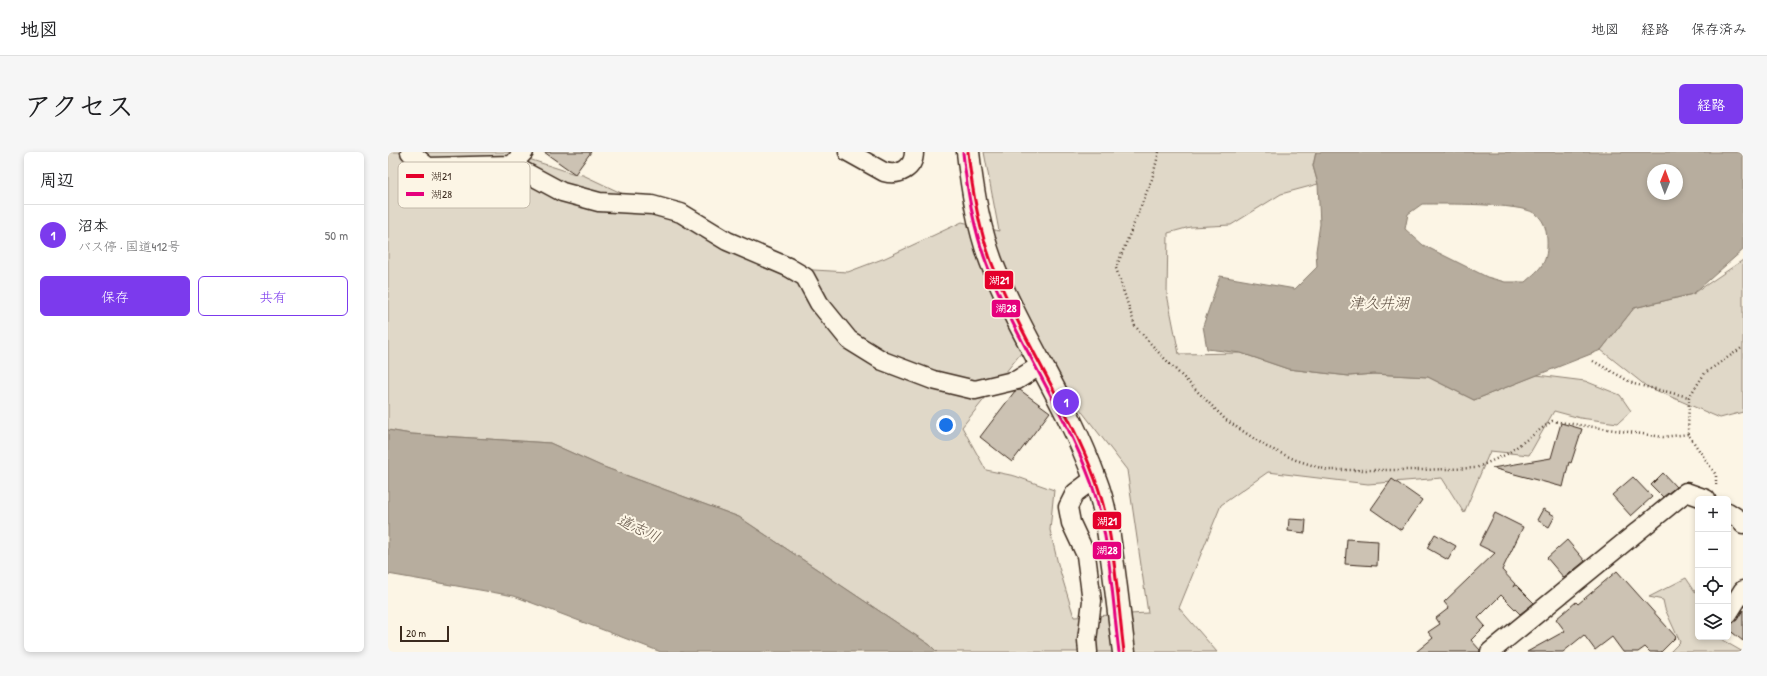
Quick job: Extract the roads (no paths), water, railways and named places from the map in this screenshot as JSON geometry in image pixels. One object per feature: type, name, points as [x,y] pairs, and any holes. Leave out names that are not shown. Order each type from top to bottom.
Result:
[{"type":"highway","points":[[968,152],[970,178],[978,220],[991,260],[1012,310],[1070,420],[1095,478],[1107,519],[1124,652]]},
{"type":"street","points":[[410,152],[422,162]]},
{"type":"street","points":[[848,152],[884,172],[891,174],[900,172],[909,167],[912,162],[914,152]]},
{"type":"street","points":[[478,162],[518,158]]},
{"type":"street","points":[[530,167],[562,192],[599,202],[652,205],[682,213],[727,241],[788,267],[805,277],[820,304],[849,340],[883,361],[933,380],[975,390],[1017,380],[1041,365]]},
{"type":"street","points":[[1088,652],[1087,640],[1092,601],[1086,555],[1072,523],[1068,507],[1075,493],[1095,478]]},
{"type":"street","points":[[1490,652],[1686,492],[1711,493]]},
{"type":"street","points":[[1731,514],[1742,521],[1743,524]]},
{"type":"street","points":[[1731,609],[1743,590]]},
{"type":"water","name":"津久井湖","points":[[1316,152],[1743,152],[1743,250],[1693,294],[1634,308],[1601,350],[1474,400],[1428,377],[1374,374],[1349,376],[1288,369],[1241,353],[1207,349],[1203,326],[1220,276],[1295,289],[1317,267],[1316,251],[1320,224],[1318,184],[1313,166]],"holes":[[[1422,204],[1463,204],[1513,207],[1526,210],[1537,215],[1544,224],[1547,239],[1545,259],[1540,268],[1525,282],[1505,282],[1487,277],[1423,245],[1405,229],[1408,214]]]},
{"type":"water","name":"道志川","points":[[388,430],[411,434],[550,443],[601,466],[739,517],[930,645],[937,652],[661,652],[514,596],[388,574]]},
{"type":"place","name":"沼本","points":[[1066,402]]}]
